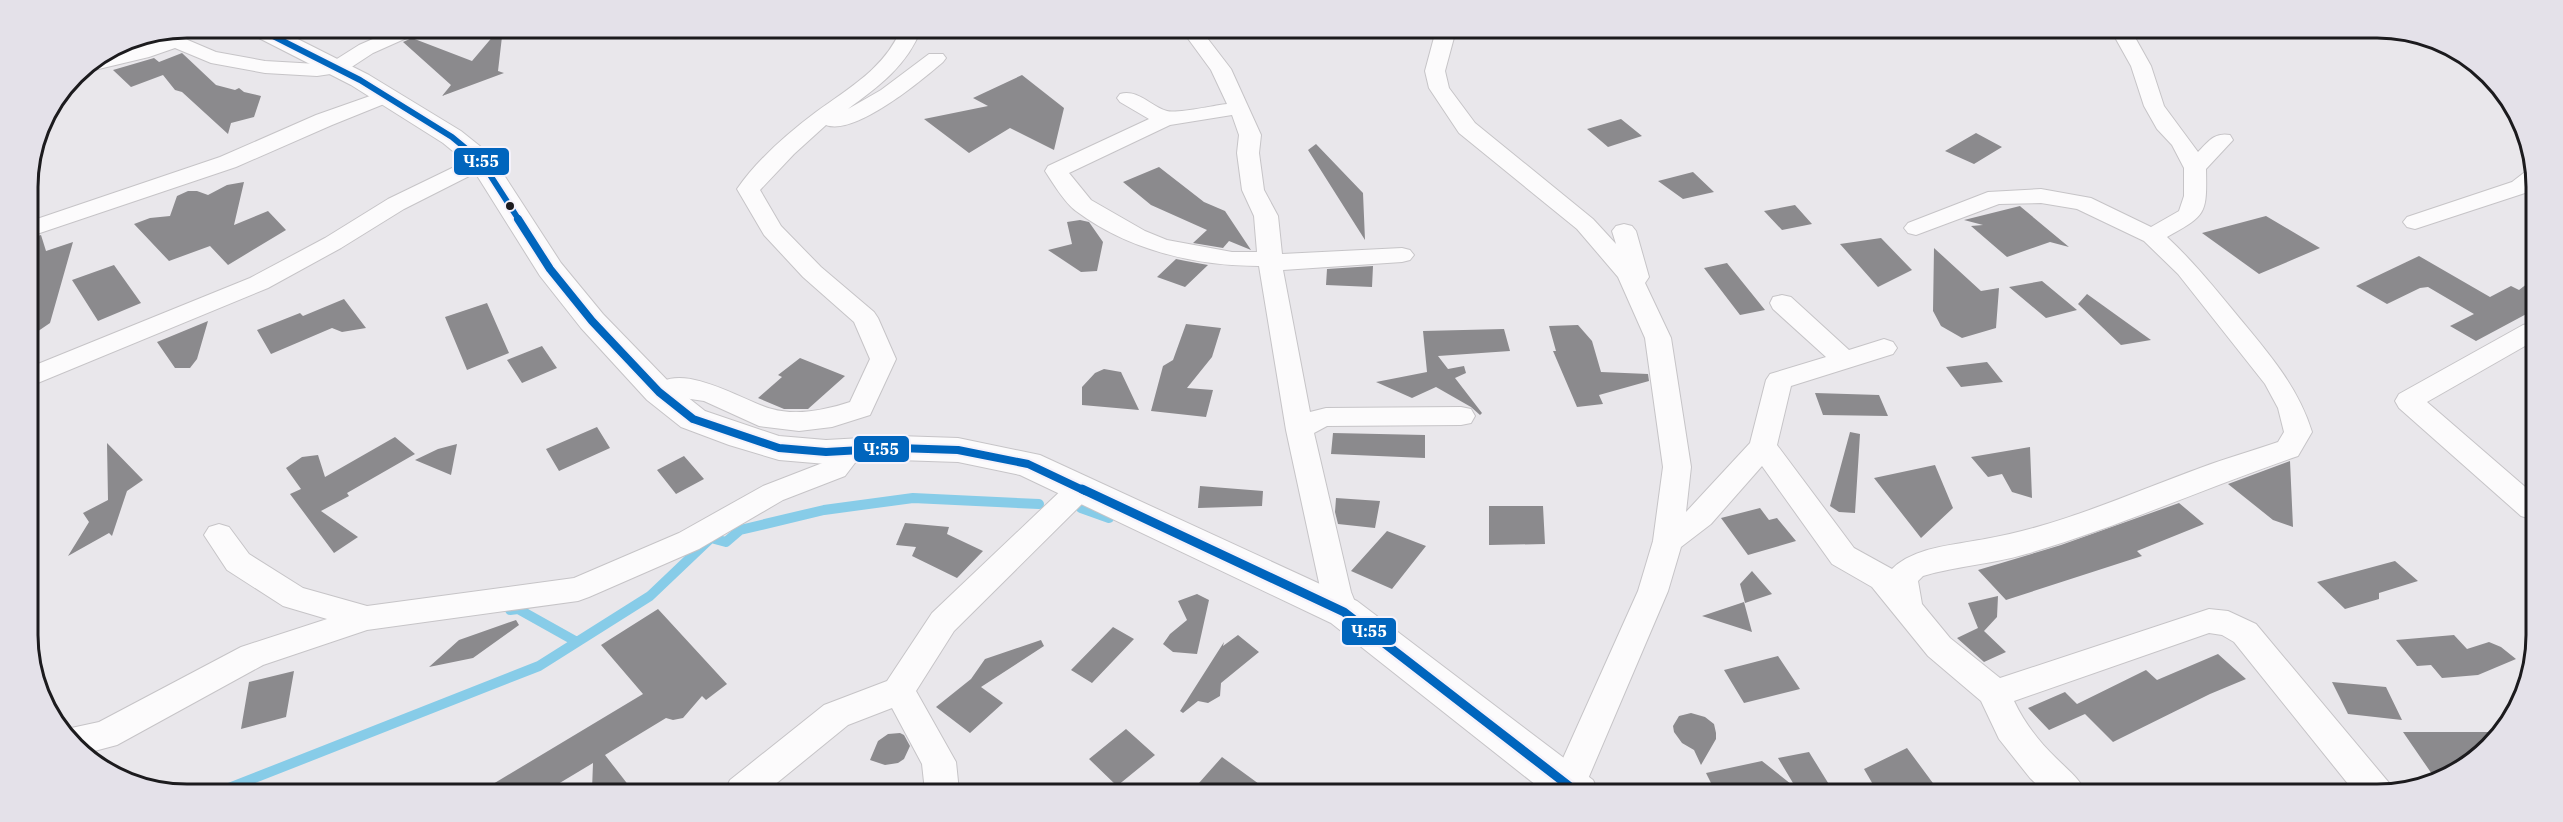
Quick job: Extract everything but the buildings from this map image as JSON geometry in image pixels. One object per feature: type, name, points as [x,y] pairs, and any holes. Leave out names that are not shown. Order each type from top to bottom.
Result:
[{"type":"main road","points":[[277,38],[387,96],[452,137],[481,161],[550,269],[599,328],[662,394],[693,418],[741,437],[779,448],[826,452],[898,448],[958,450],[1028,464],[1344,612],[1567,784]]},
{"type":"street","points":[[107,61],[142,53],[176,41],[211,57],[265,67],[317,70],[337,68],[366,50],[392,38]]},
{"type":"street","points":[[662,394],[673,387],[709,393],[769,419],[799,421],[832,418],[860,408],[883,359],[865,318],[812,272],[772,230],[748,189],[770,164],[810,127],[880,73],[909,38]]},
{"type":"street","points":[[1197,38],[1221,69],[1250,135],[1248,153],[1253,190],[1266,216],[1271,264],[1300,430],[1336,592],[1344,612]]},
{"type":"street","points":[[1444,38],[1436,71],[1439,88],[1467,128],[1585,224],[1629,274],[1633,305],[1658,338],[1677,467],[1668,541],[1653,591],[1575,784]]},
{"type":"street","points":[[1440,53],[1455,38]]},
{"type":"street","points":[[2125,38],[2140,66],[2154,106],[2165,124],[2182,143],[2194,168],[2195,196],[2189,215],[2152,236]]},
{"type":"street","points":[[810,127],[854,116],[911,78],[936,58]]},
{"type":"street","points":[[38,227],[228,162],[324,120],[387,96]]},
{"type":"street","points":[[1128,98],[1165,119]]},
{"type":"street","points":[[1240,108],[1165,119],[1056,171],[1083,205],[1137,236],[1161,246],[1271,264],[1402,255]]},
{"type":"street","points":[[2194,168],[2223,140]]},
{"type":"street","points":[[1521,148],[1533,183]]},
{"type":"street","points":[[38,374],[259,283],[333,243],[396,204],[481,161]]},
{"type":"street","points":[[2415,222],[2520,187],[2526,183]]},
{"type":"street","points":[[1907,608],[1902,578],[1913,567],[1945,558],[2024,543],[2137,505],[2211,475],[2288,449],[2298,432],[2291,408],[2276,380],[2187,269],[2152,236],[2083,202],[2041,196],[1996,197],[1916,228]]},
{"type":"street","points":[[1624,231],[1626,243],[1635,263],[1633,305]]},
{"type":"street","points":[[1782,303],[1846,361]]},
{"type":"street","points":[[2526,334],[2408,401],[2526,504]]},
{"type":"street","points":[[1668,541],[1701,516],[1763,447],[1779,380],[1884,348]]},
{"type":"street","points":[[1300,430],[1313,421],[1326,417],[1461,416]]},
{"type":"street","points":[[1763,447],[1844,556],[1883,579],[1938,647],[1993,692],[2011,729],[2042,767],[2060,784]]},
{"type":"street","points":[[80,740],[105,735],[252,656],[367,618],[579,589],[689,541],[773,494],[835,469],[850,451]]},
{"type":"street","points":[[751,784],[836,715],[899,691],[943,622],[1080,489]]},
{"type":"street","points":[[219,536],[238,561],[294,597],[367,618]]},
{"type":"street","points":[[1993,692],[2000,692],[2209,621],[2222,621],[2232,624],[2245,633],[2369,784]]},
{"type":"street","points":[[899,691],[939,762],[941,784]]},
{"type":"waterway","points":[[239,784],[539,666],[650,596],[711,538],[726,542],[740,530],[824,510],[913,498],[1039,504]]},
{"type":"waterway","points":[[1081,508],[1109,518]]},
{"type":"waterway","points":[[510,610],[518,609],[577,642]]},
{"type":"transit line","name":"Ч:55","points":[[277,38],[360,80],[452,137],[481,161],[550,269],[592,321],[659,392],[693,419],[779,448],[826,452],[898,448],[958,450],[1028,464],[1344,612],[1566,784]]}]
